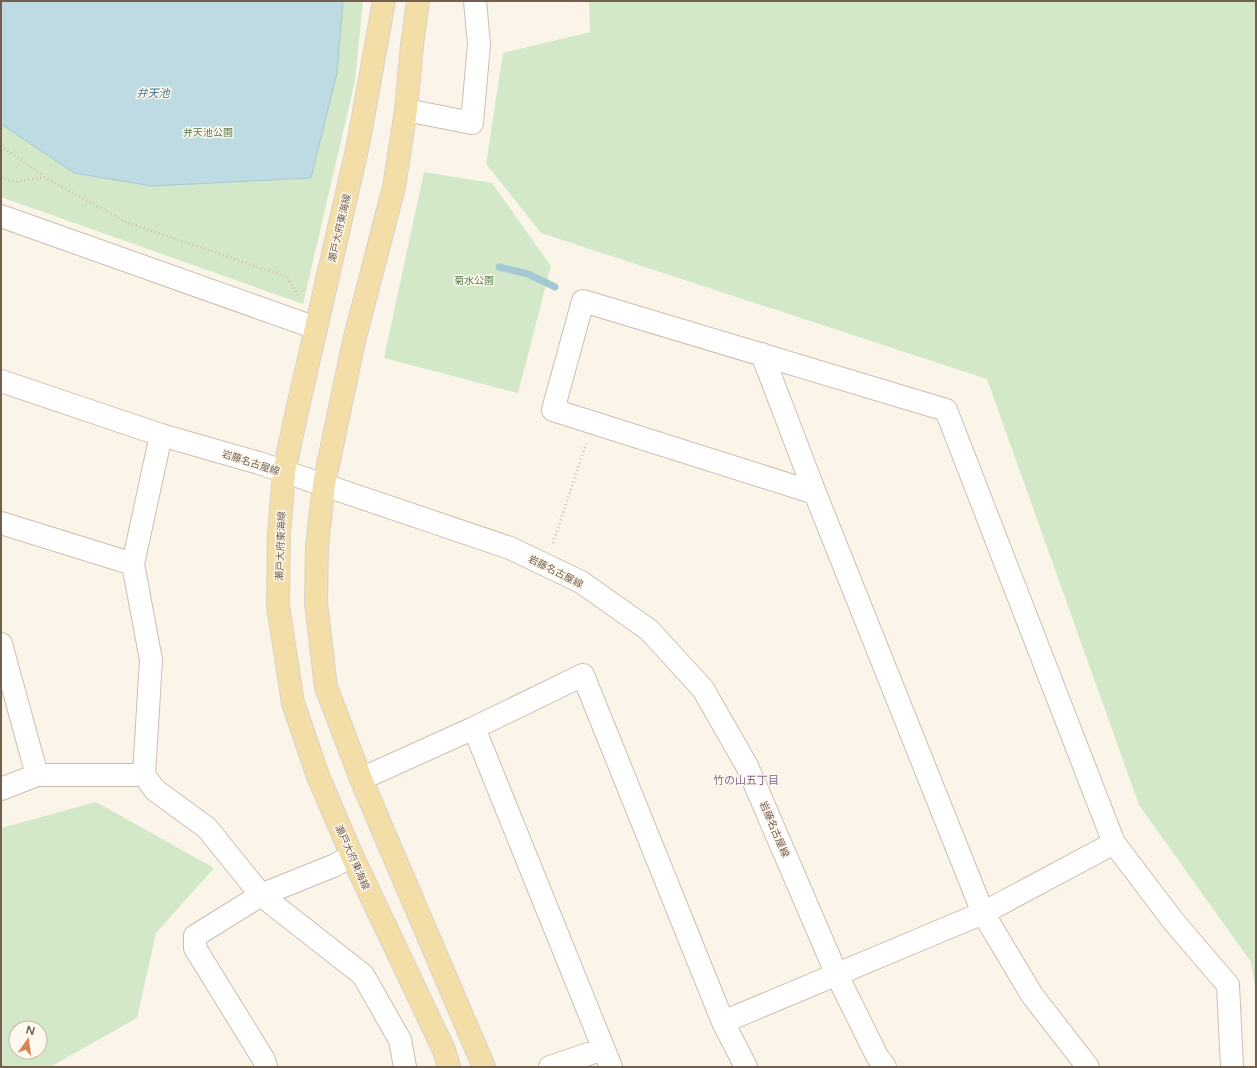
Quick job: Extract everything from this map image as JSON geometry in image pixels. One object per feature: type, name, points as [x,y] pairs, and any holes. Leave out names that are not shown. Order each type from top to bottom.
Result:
[{"type":"main road","name":"瀬戸大府東海線","points":[[384,1],[358,146],[284,472],[279,533],[278,606],[293,703],[318,776],[352,856],[444,1050],[449,1067]]},
{"type":"main road","points":[[418,1],[406,110],[394,187],[354,341],[324,484],[317,546],[316,603],[326,687],[361,779],[484,1067]]},
{"type":"street","points":[[406,110],[472,123],[479,44],[475,1]]},
{"type":"street","points":[[1,216],[316,328]]},
{"type":"street","points":[[815,493],[553,410],[583,301],[946,410],[1114,843],[1174,922],[1228,986],[1232,1067]]},
{"type":"street","points":[[762,354],[815,493],[983,913],[1032,995],[1088,1067]]},
{"type":"street","name":"岩藤名古屋線","points":[[1,381],[161,435],[259,463],[324,484],[510,548],[581,582],[649,630],[703,689],[747,766],[838,975],[877,1056],[885,1067]]},
{"type":"street","points":[[161,435],[133,564],[151,660],[144,776],[155,790],[207,828],[261,895],[363,975],[400,1040],[405,1067]]},
{"type":"street","points":[[1,524],[133,564]]},
{"type":"street","points":[[1,644],[37,775]]},
{"type":"street","points":[[361,779],[474,728],[584,675],[723,1022],[746,1067]]},
{"type":"street","points":[[474,728],[607,1058],[550,1067]]},
{"type":"street","points":[[1,789],[37,775],[144,776]]},
{"type":"street","points":[[723,1022],[983,913],[1114,843]]},
{"type":"street","points":[[266,1067],[264,1060],[196,948],[195,936],[261,895],[333,866],[352,856]]},
{"type":"path","points":[[1,146],[44,176],[126,222],[287,277],[303,304]]},
{"type":"path","points":[[1,178],[15,182],[44,176]]},
{"type":"path","points":[[546,565],[593,422]]},
{"type":"green space","name":"弁天池","points":[[1,1],[363,1],[355,81],[303,304],[1,197]]},
{"type":"green space","points":[[589,1],[1256,1],[1256,992],[1251,962],[1139,805],[987,379],[541,233],[486,164],[503,53],[590,32]]},
{"type":"green space","name":"菊水公園","points":[[424,172],[492,183],[551,266],[518,393],[384,358]]},
{"type":"green space","points":[[96,802],[214,868],[156,933],[137,1018],[50,1067],[1,1067],[1,828]]},
{"type":"water","name":"弁天池","points":[[1,1],[343,1],[337,73],[311,178],[152,186],[74,173],[1,124]]},
{"type":"waterway","points":[[499,267],[528,274],[555,287]]},
{"type":"district","name":"竹の山五丁目","points":[[746,780]]},
{"type":"park label","name":"弁天池公園","points":[[208,132]]}]
